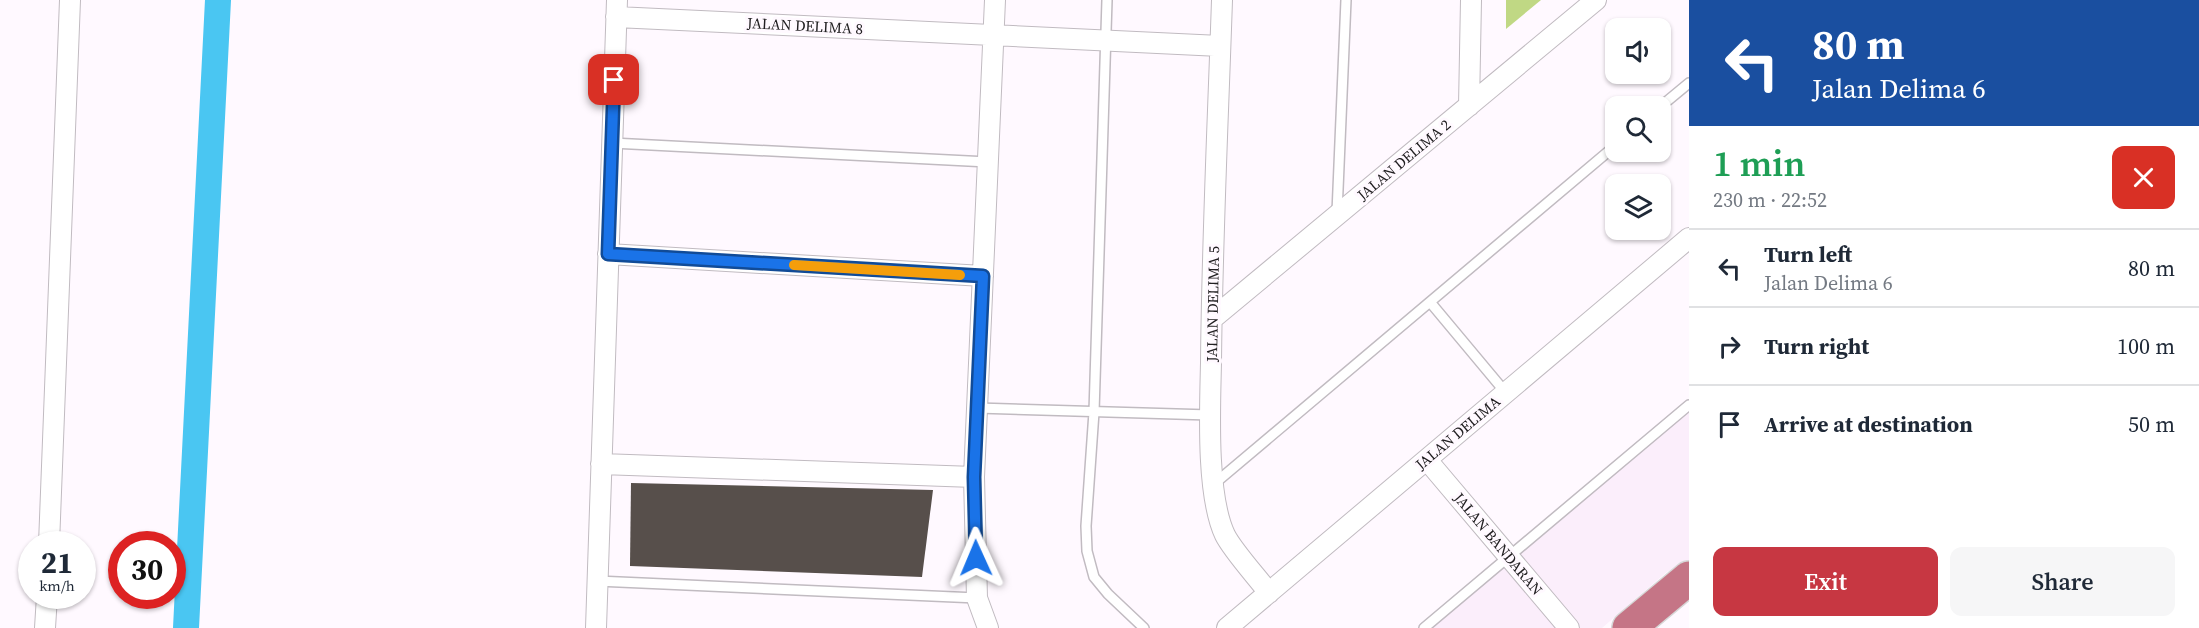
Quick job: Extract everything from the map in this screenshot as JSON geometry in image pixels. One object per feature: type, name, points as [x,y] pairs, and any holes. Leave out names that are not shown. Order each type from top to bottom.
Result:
[{"type":"highway","points":[[1629,628],[1689,578]]},
{"type":"street","points":[[50,531],[70,0]]},
{"type":"street","points":[[988,628],[977,598],[974,477],[995,0]]},
{"type":"street","name":"JALAN DELIMA 5","points":[[1222,0],[1210,416],[1214,484],[1217,507],[1226,535],[1269,593]]},
{"type":"street","points":[[1469,106],[1471,0]]},
{"type":"street","name":"JALAN DELIMA 2","points":[[1212,320],[1596,0]]},
{"type":"street","points":[[596,628],[617,9]]},
{"type":"street","name":"JALAN DELIMA 8","points":[[617,9],[994,35],[1220,46]]},
{"type":"street","name":"JALAN DELIMA","points":[[1227,628],[1506,393],[1686,246]]},
{"type":"street","points":[[608,254],[983,276]]},
{"type":"street","name":"JALAN BANDARAN","points":[[1427,460],[1569,628]]},
{"type":"street","points":[[601,464],[974,477]]},
{"type":"street","points":[[45,628],[46,609]]},
{"type":"lane","points":[[1107,0],[1094,412],[1086,526],[1089,564],[1094,577],[1108,594],[1144,628]]},
{"type":"lane","points":[[1337,215],[1346,0]]},
{"type":"lane","points":[[1671,98],[1689,83]]},
{"type":"lane","points":[[612,143],[988,162]]},
{"type":"lane","points":[[1214,484],[1605,154]]},
{"type":"lane","points":[[1430,302],[1506,393]]},
{"type":"lane","points":[[1424,628],[1689,405]]},
{"type":"lane","points":[[977,408],[1210,416]]},
{"type":"lane","points":[[597,581],[977,598]]},
{"type":"shaded area","points":[[1689,401],[1689,596],[1668,571],[1602,628],[1419,628]]},
{"type":"green space","points":[[1506,0],[1541,0],[1506,29]]},
{"type":"building","points":[[631,483],[933,490],[922,577],[630,566]]},
{"type":"waterway","points":[[186,628],[218,0]]},
{"type":"slow traffic","points":[[794,265],[960,275]]},
{"type":"route","points":[[614,80],[608,254],[983,276],[974,477],[976,558]]}]
